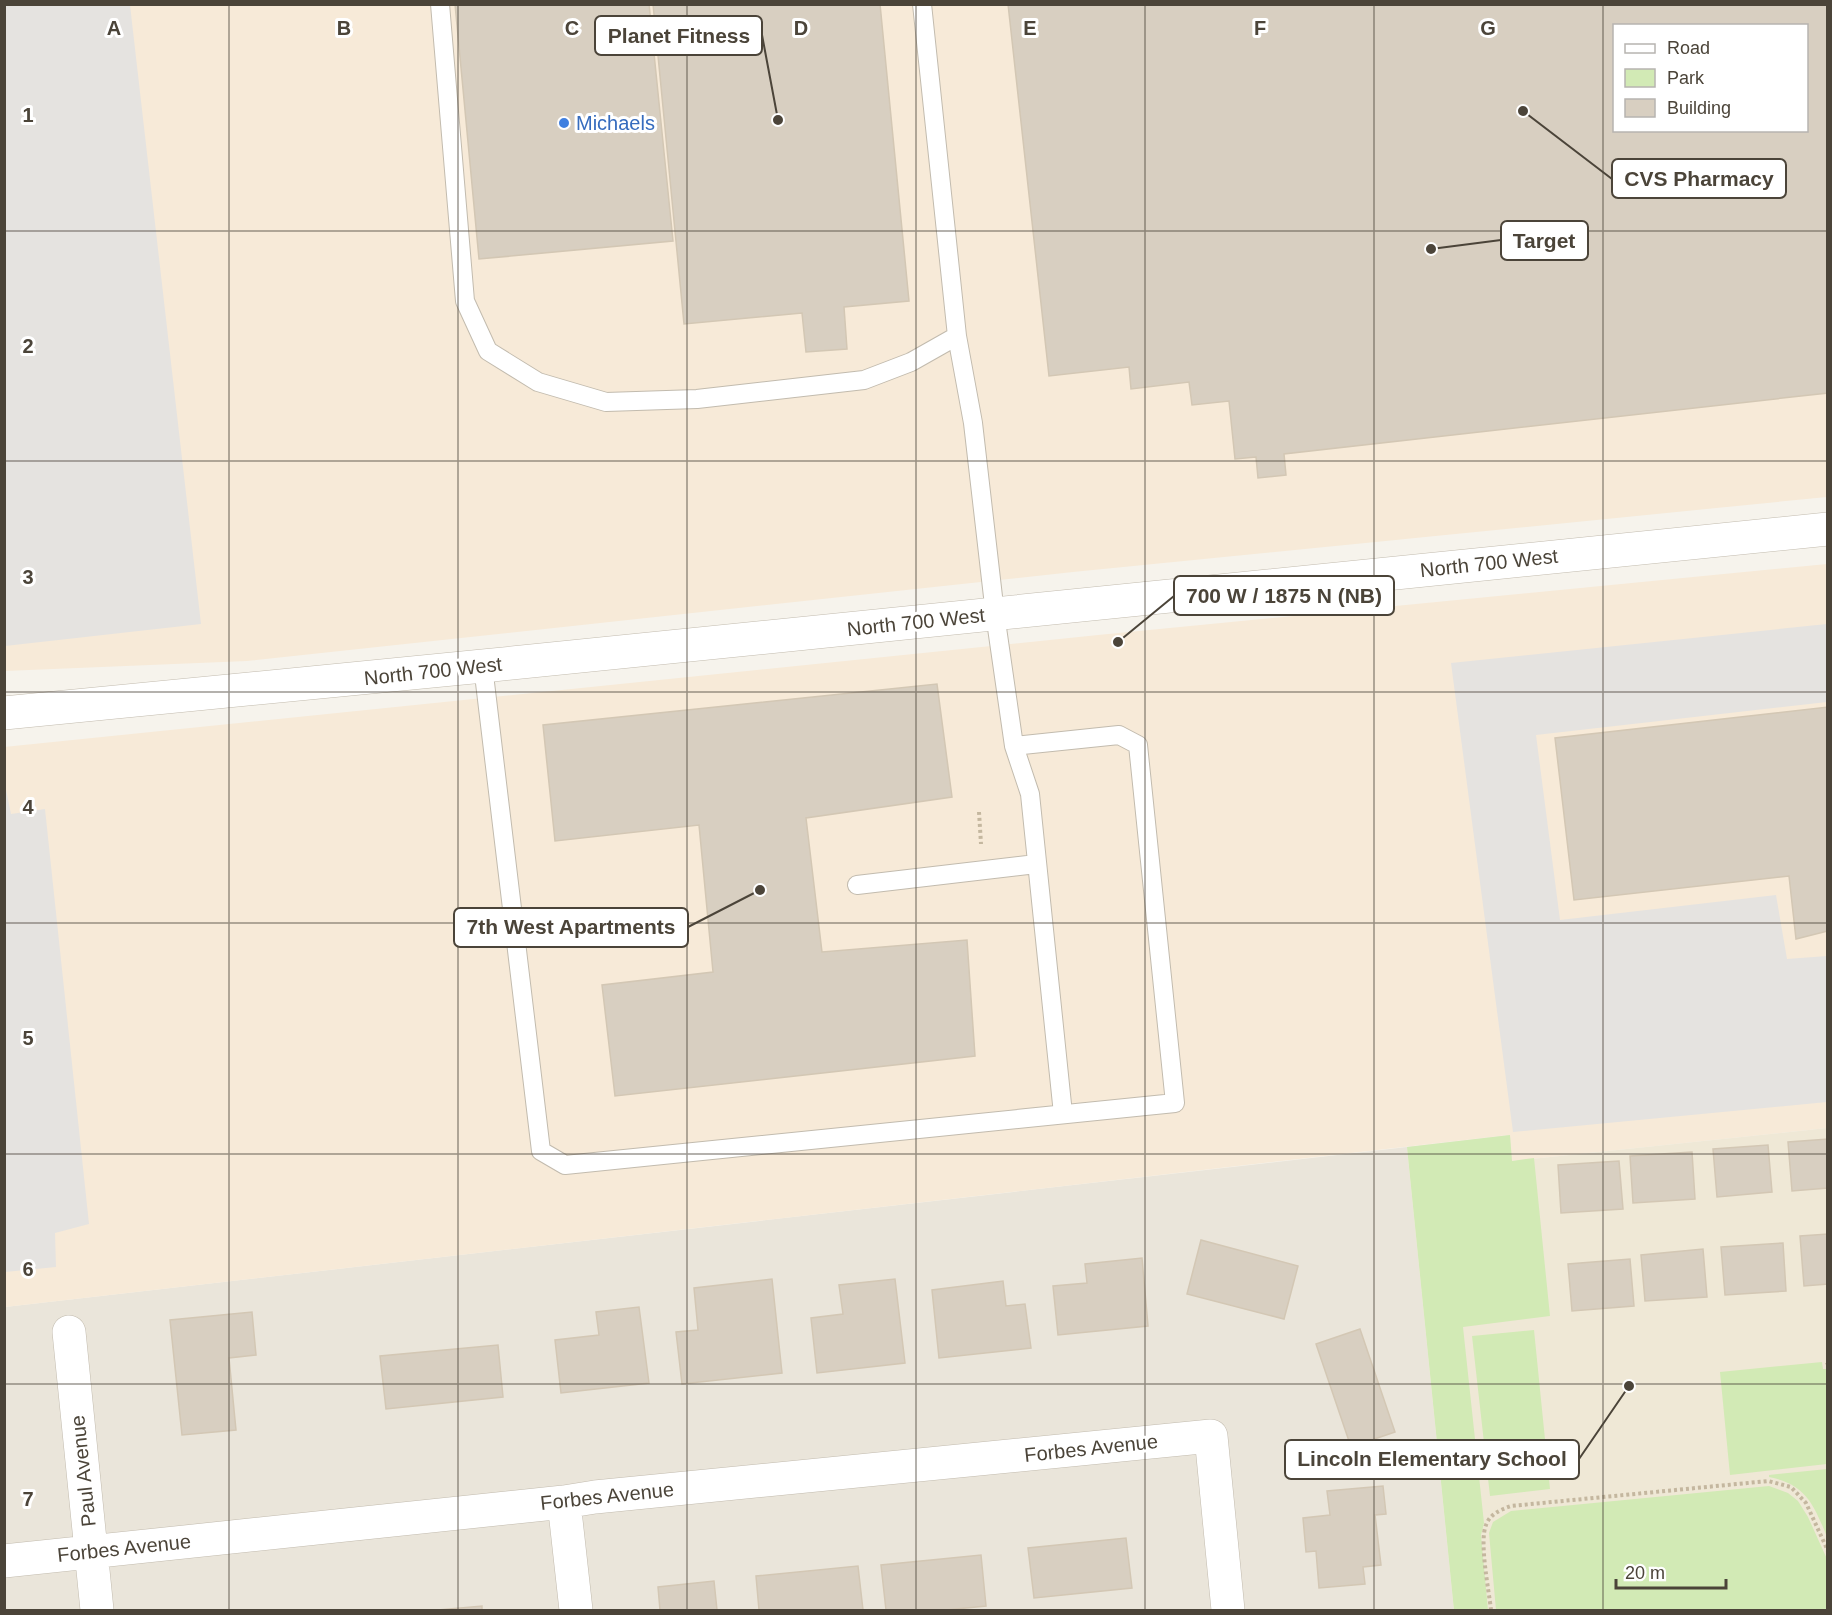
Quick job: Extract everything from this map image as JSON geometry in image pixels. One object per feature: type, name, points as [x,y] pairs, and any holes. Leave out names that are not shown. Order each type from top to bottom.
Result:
[{"type":"street","name":"North 700 West","points":[[4,713],[1827,529]]},
{"type":"street","name":"Paul Avenue","points":[[69,1332],[97,1611]]},
{"type":"street","name":"Forbes Avenue","points":[[4,1561],[595,1497],[1211,1436],[1228,1611]]},
{"type":"street","points":[[564,1502],[576,1611]]},
{"type":"lane","points":[[441,4],[465,301],[488,351],[538,382],[606,402],[696,399],[864,380],[911,362],[957,336]]},
{"type":"lane","points":[[922,4],[957,336],[974,423],[995,614],[1014,746],[1030,794],[1063,1114]]},
{"type":"lane","points":[[483,666],[541,1150],[565,1165],[1175,1102],[1138,745],[1119,735],[1014,746]]},
{"type":"lane","points":[[856,885],[1036,864]]},
{"type":"path","points":[[1491,1611],[1484,1544],[1485,1526],[1495,1512],[1511,1506],[1768,1480],[1791,1487],[1806,1503],[1827,1551]]},
{"type":"shaded area","points":[[4,5],[1827,5],[1827,497],[1073,572],[247,661],[5,671]]},
{"type":"shaded area","points":[[4,5],[130,5],[201,624],[5,646]]},
{"type":"shaded area","points":[[1827,564],[1827,1128],[1512,1161],[1509,1135],[5,1307],[4,747],[1098,635]]},
{"type":"shaded area","points":[[1827,624],[1827,702],[1536,735],[1560,920],[1776,895],[1787,959],[1827,956],[1827,1102],[1513,1132],[1451,663]]},
{"type":"shaded area","points":[[4,780],[11,814],[45,809],[89,1224],[55,1233],[56,1267],[5,1272]]},
{"type":"shaded area","points":[[1827,1128],[1827,1610],[1454,1610],[1407,1147],[1510,1135],[1512,1161]]},
{"type":"shaded area","points":[[1407,1147],[1454,1610],[5,1610],[5,1307]]},
{"type":"green space","points":[[1510,1135],[1512,1161],[1534,1158],[1550,1316],[1463,1327],[1484,1523],[1481,1535],[1488,1610],[1454,1610],[1407,1147]]},
{"type":"green space","points":[[1534,1330],[1550,1489],[1490,1496],[1472,1336]]},
{"type":"green space","points":[[1822,1362],[1823,1369],[1827,1369],[1827,1464],[1730,1475],[1720,1372]]},
{"type":"green space","points":[[1828,1469],[1827,1537],[1818,1515],[1807,1498],[1792,1485],[1769,1477],[1769,1475]]},
{"type":"green space","points":[[1769,1486],[1788,1493],[1798,1501],[1808,1517],[1827,1559],[1827,1610],[1496,1610],[1489,1533],[1493,1522],[1511,1511]]},
{"type":"building","name":"Michaels","points":[[455,4],[649,4],[673,241],[479,259]]},
{"type":"building","points":[[653,4],[880,4],[909,301],[844,307],[847,349],[806,352],[802,313],[684,324]]},
{"type":"building","points":[[1008,4],[1828,4],[1828,393],[1284,454],[1286,475],[1258,478],[1256,457],[1235,459],[1229,401],[1192,405],[1189,382],[1131,389],[1129,367],[1049,376]]},
{"type":"building","points":[[937,684],[952,797],[806,818],[822,952],[967,940],[975,1056],[615,1096],[602,985],[713,972],[699,825],[555,841],[543,725]]},
{"type":"building","points":[[1828,707],[1828,931],[1796,939],[1789,876],[1574,900],[1555,738]]},
{"type":"building","points":[[1828,1139],[1828,1188],[1792,1191],[1788,1142]]},
{"type":"building","points":[[1768,1145],[1772,1192],[1717,1197],[1713,1149]]},
{"type":"building","points":[[1692,1152],[1695,1199],[1633,1203],[1630,1156]]},
{"type":"building","points":[[1619,1161],[1623,1209],[1561,1213],[1558,1165]]},
{"type":"building","points":[[1828,1234],[1828,1284],[1804,1286],[1800,1236]]},
{"type":"building","points":[[1201,1240],[1298,1266],[1284,1319],[1187,1294]]},
{"type":"building","points":[[1783,1243],[1786,1291],[1725,1295],[1721,1247]]},
{"type":"building","points":[[1703,1249],[1707,1297],[1645,1301],[1641,1255]]},
{"type":"building","points":[[1142,1258],[1148,1326],[1058,1335],[1053,1286],[1087,1283],[1085,1264]]},
{"type":"building","points":[[1630,1259],[1634,1306],[1572,1311],[1568,1264]]},
{"type":"building","points":[[772,1279],[782,1373],[682,1384],[676,1332],[698,1330],[694,1288]]},
{"type":"building","points":[[895,1279],[905,1363],[817,1373],[811,1318],[843,1314],[839,1285]]},
{"type":"building","points":[[1003,1281],[1006,1306],[1025,1304],[1031,1348],[939,1358],[932,1290]]},
{"type":"building","points":[[639,1307],[649,1383],[561,1393],[555,1340],[599,1335],[596,1312]]},
{"type":"building","points":[[252,1312],[256,1355],[229,1358],[236,1430],[182,1435],[170,1320]]},
{"type":"building","points":[[1360,1329],[1395,1432],[1351,1447],[1316,1344]]},
{"type":"building","points":[[498,1345],[503,1397],[386,1409],[380,1356]]},
{"type":"building","points":[[1383,1486],[1386,1514],[1375,1515],[1381,1565],[1363,1567],[1365,1584],[1319,1588],[1316,1551],[1306,1552],[1303,1518],[1330,1515],[1327,1491]]},
{"type":"building","points":[[1126,1538],[1132,1588],[1034,1598],[1028,1548]]},
{"type":"building","points":[[981,1555],[986,1606],[946,1610],[886,1610],[881,1565]]},
{"type":"building","points":[[858,1566],[863,1610],[759,1610],[756,1576]]},
{"type":"building","points":[[714,1581],[717,1610],[660,1610],[658,1587]]},
{"type":"building","points":[[482,1606],[482,1610],[438,1610]]},
{"type":"place","name":"CVS Pharmacy","points":[[1523,111]]},
{"type":"place","name":"Planet Fitness","points":[[778,120]]},
{"type":"place","name":"Michaels","points":[[564,123]]},
{"type":"place","name":"Target","points":[[1431,249]]},
{"type":"place","name":"700 W / 1875 N (NB)","points":[[1118,642]]},
{"type":"place","name":"7th West Apartments","points":[[760,890]]},
{"type":"place","name":"Lincoln Elementary School","points":[[1629,1386]]}]
